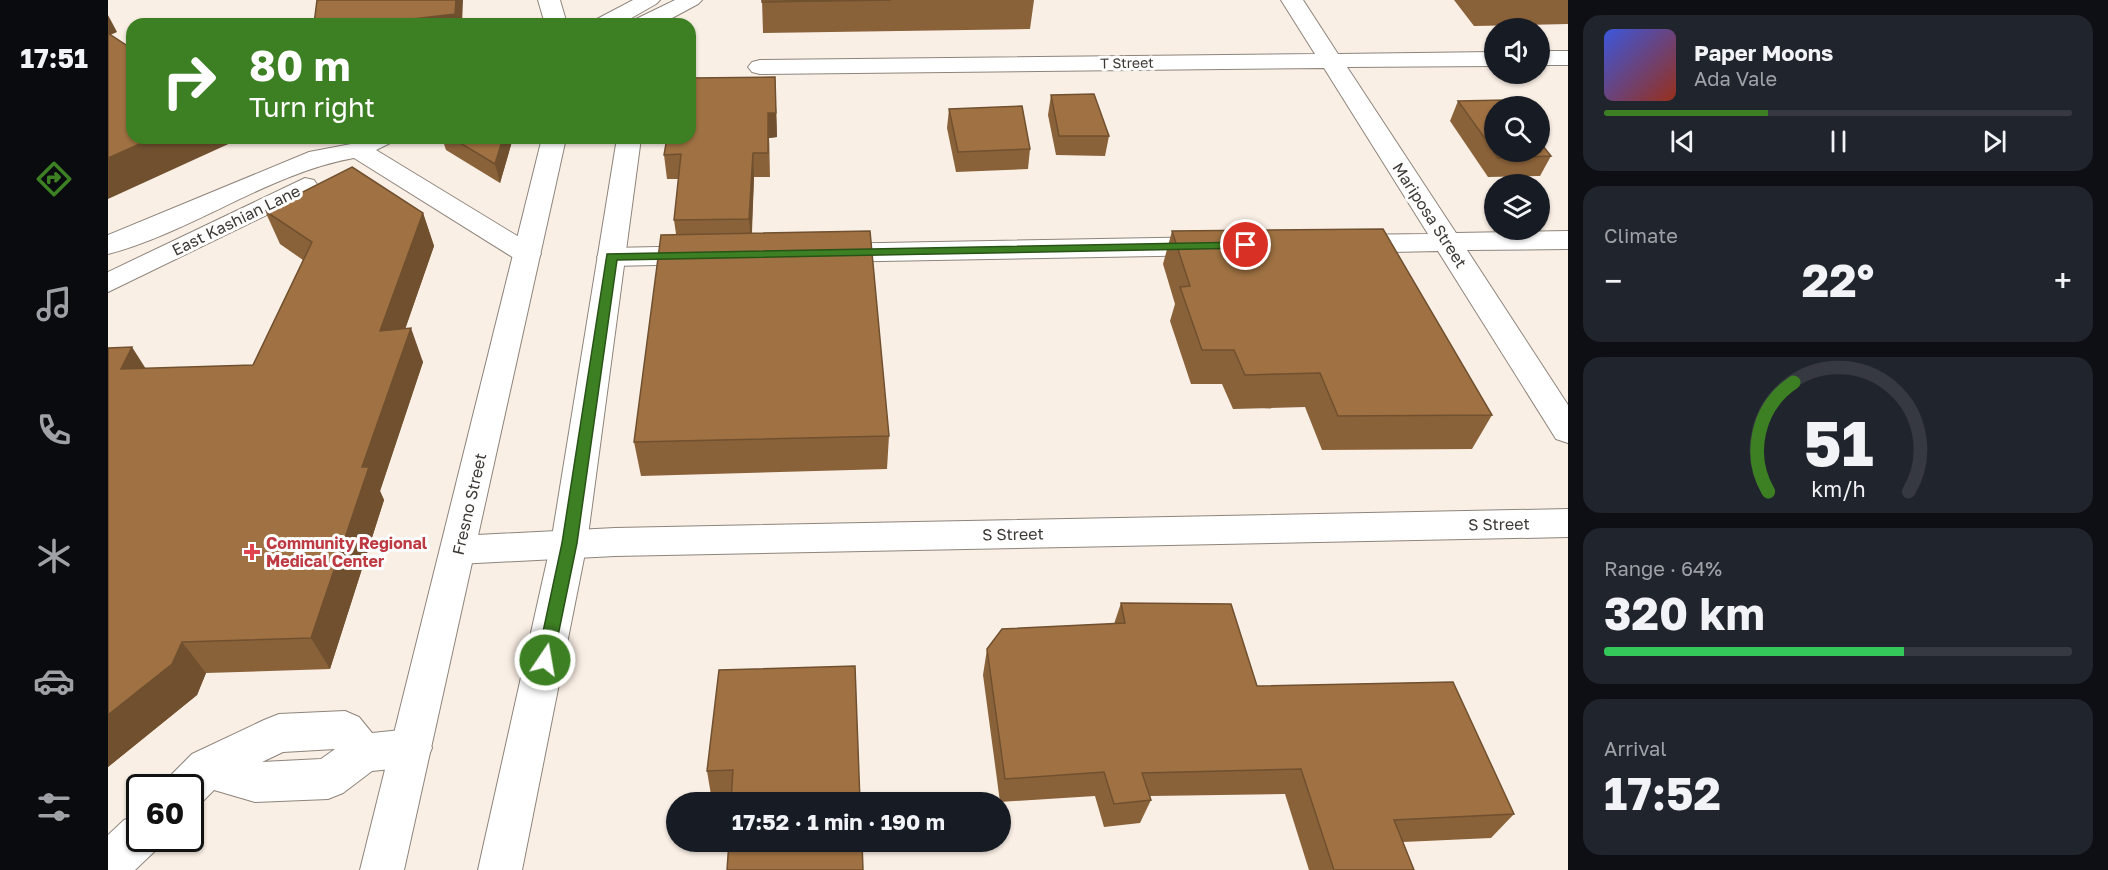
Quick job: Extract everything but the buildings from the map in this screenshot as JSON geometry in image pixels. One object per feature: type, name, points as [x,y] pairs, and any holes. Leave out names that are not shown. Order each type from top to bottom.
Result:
[{"type":"street","points":[[549,0],[554,18]]},
{"type":"street","points":[[618,15],[649,0]]},
{"type":"street","points":[[656,18],[691,0]]},
{"type":"street","name":"Mariposa Street","points":[[1292,0],[1568,431]]},
{"type":"street","name":"T Street","points":[[760,67],[1484,58]]},
{"type":"street","points":[[1550,58],[1568,58]]},
{"type":"street","points":[[369,144],[527,254]]},
{"type":"street","name":"East Kashian Lane","points":[[108,245],[178,218],[318,157],[369,144]]},
{"type":"street","name":"East Kashian Lane","points":[[108,283],[339,169],[369,144]]},
{"type":"street","name":"Fresno Street","points":[[382,870],[553,144]]},
{"type":"street","points":[[500,870],[569,543],[628,144]]},
{"type":"street","points":[[1317,244],[1568,240]]},
{"type":"street","points":[[794,254],[1234,246]]},
{"type":"street","points":[[612,257],[734,255]]},
{"type":"street","name":"S Street","points":[[458,550],[569,543],[1568,523]]},
{"type":"street","points":[[204,778],[255,782],[328,779],[363,753],[411,748]]},
{"type":"street","points":[[108,866],[126,849]]},
{"type":"place","name":"Community Regional Medical Center","points":[[252,552]]},
{"type":"route","points":[[545,660],[569,543],[607,277],[612,257],[1246,245]]}]
